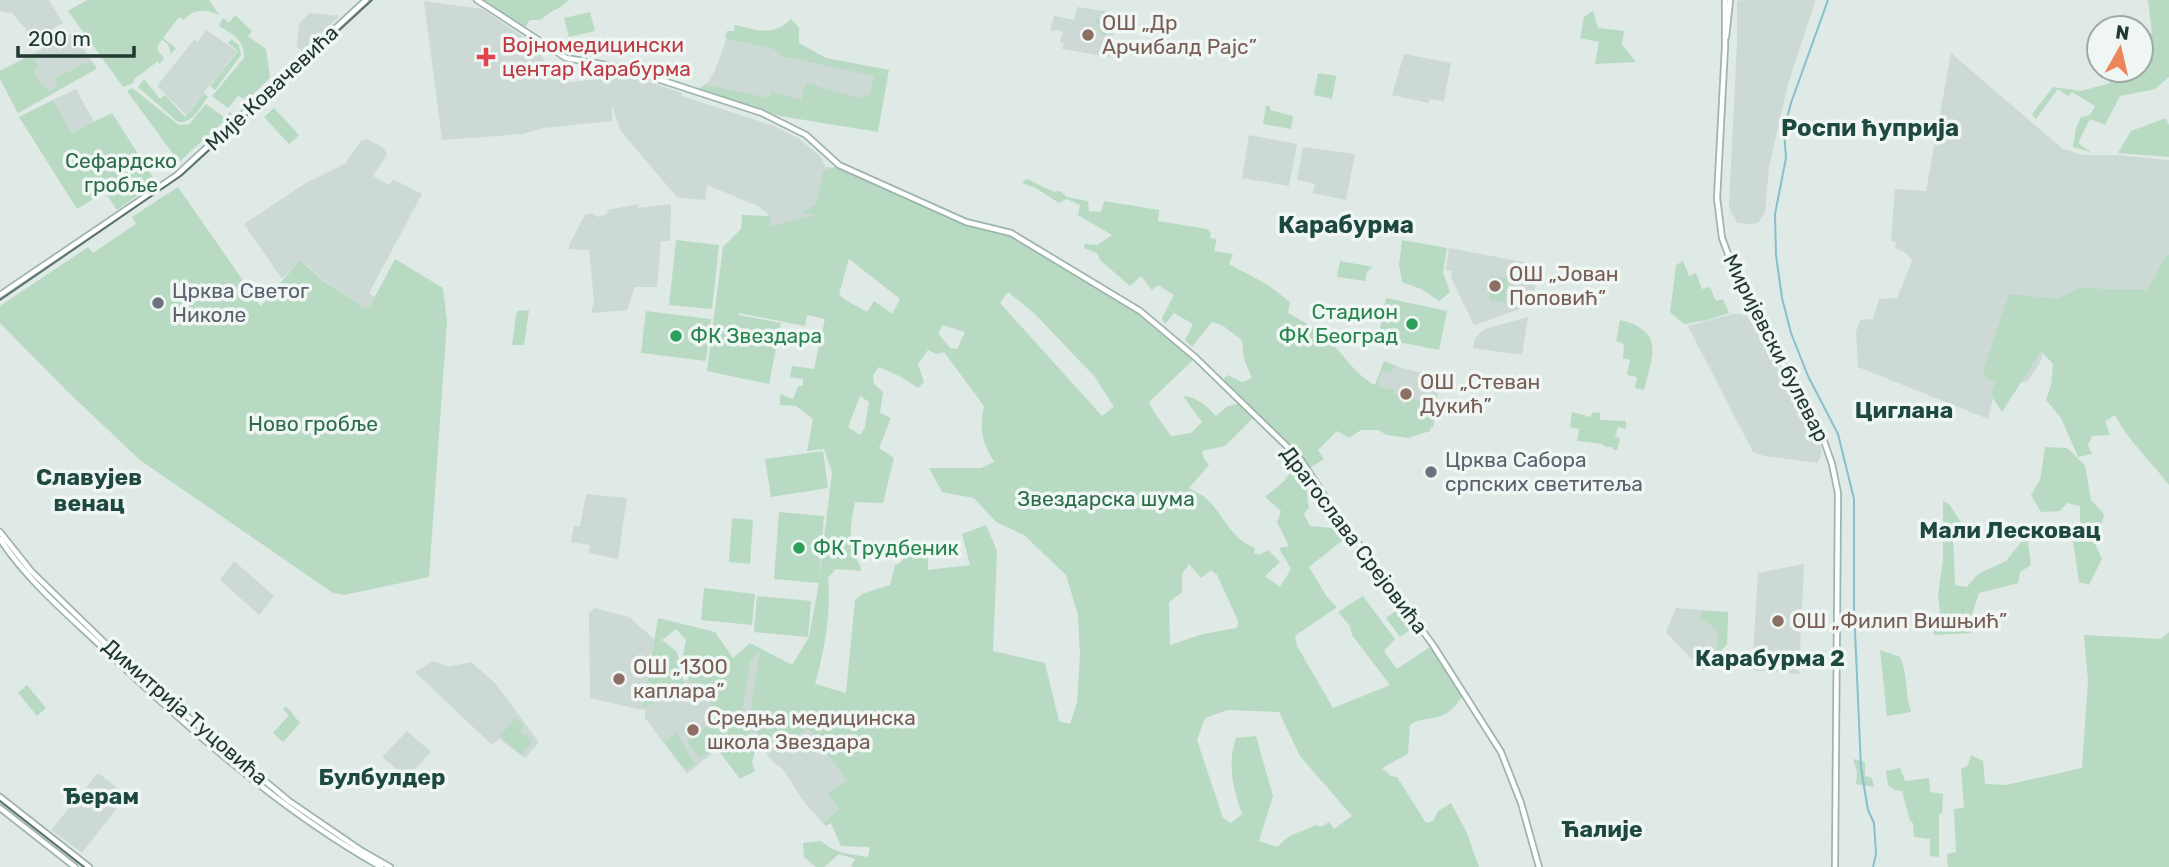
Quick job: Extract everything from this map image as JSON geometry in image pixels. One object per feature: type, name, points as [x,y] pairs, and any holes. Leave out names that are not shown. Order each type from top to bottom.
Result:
[{"type":"main road","name":"Мије Ковачевића","points":[[0,295],[177,175],[366,0]]},
{"type":"main road","name":"Драгослава Срејовића","points":[[477,0],[566,58],[624,68],[782,122],[810,138],[839,165],[966,222],[1011,233],[1152,320],[1200,360],[1261,423],[1296,454],[1433,645],[1501,752],[1521,803],[1539,867]]},
{"type":"main road","name":"Миријевски булевар","points":[[1724,0],[1725,38],[1717,198],[1721,238],[1738,280],[1823,438],[1838,493],[1835,867]]},
{"type":"main road","name":"Миријевски булевар","points":[[1725,38],[1730,0]]},
{"type":"main road","name":"Димитрија Туцовића","points":[[0,532],[30,571],[140,677],[289,800],[390,867]]},
{"type":"main road","name":"Димитрија Туцовића","points":[[0,539],[32,579],[147,689],[290,807],[381,867]]},
{"type":"main road","points":[[0,797],[89,867]]},
{"type":"main road","points":[[0,808],[75,867]]},
{"type":"shaded area","points":[[0,0],[49,0],[63,23],[45,33],[31,35],[12,13],[0,11]]},
{"type":"shaded area","points":[[1815,0],[1788,84],[1769,167],[1765,213],[1758,223],[1752,224],[1737,223],[1729,207],[1737,1]]},
{"type":"shaded area","points":[[424,1],[482,9],[533,43],[550,70],[570,82],[608,78],[610,71],[630,75],[682,93],[682,96],[774,126],[798,138],[819,155],[826,167],[831,167],[842,209],[769,235],[770,216],[758,206],[707,185],[705,200],[680,198],[620,130],[612,105],[612,121],[543,128],[523,134],[442,140]]},
{"type":"shaded area","name":"ОШ „Др Арчибалд Рајс”","points":[[1077,7],[1116,13],[1110,57],[1062,49],[1064,45],[1060,41],[1063,32],[1050,31],[1054,16],[1074,20]]},
{"type":"shaded area","points":[[309,13],[340,16],[302,51],[297,47],[299,24]]},
{"type":"shaded area","points":[[206,30],[237,51],[186,115],[157,86],[194,40],[197,42]]},
{"type":"shaded area","points":[[729,32],[783,52],[879,73],[863,127],[699,88],[708,82],[715,70]]},
{"type":"shaded area","points":[[73,33],[97,68],[18,113],[0,79],[0,71]]},
{"type":"shaded area","points":[[1951,53],[2063,149],[2083,155],[2169,160],[2169,289],[2057,299],[2040,363],[2028,381],[1996,387],[1988,419],[1858,367],[1856,332],[1860,320],[1873,319],[1879,299],[1897,298],[1912,261],[1906,253],[1895,248],[1896,242],[1891,241],[1895,189],[1926,191]]},
{"type":"shaded area","points":[[1404,54],[1451,63],[1444,101],[1430,99],[1429,103],[1392,95]]},
{"type":"shaded area","points":[[76,89],[94,122],[70,133],[53,100]]},
{"type":"shaded area","points":[[1249,135],[1297,144],[1289,186],[1242,178]]},
{"type":"shaded area","points":[[367,139],[384,148],[387,154],[373,176],[390,185],[393,179],[422,194],[369,293],[375,297],[370,306],[365,308],[322,279],[301,260],[282,279],[244,224],[306,183],[345,164],[361,141]]},
{"type":"shaded area","points":[[1303,147],[1355,154],[1346,200],[1313,193],[1315,184],[1297,180]]},
{"type":"shaded area","points":[[638,204],[638,208],[671,204],[670,241],[661,241],[657,287],[635,287],[627,310],[591,313],[594,301],[589,250],[569,249],[569,245],[585,215],[591,213],[598,217],[607,214],[608,210]]},
{"type":"shaded area","name":"ОШ „Јован Поповић”","points":[[1449,248],[1539,265],[1532,305],[1474,325],[1451,278],[1452,271],[1446,270]]},
{"type":"shaded area","points":[[1733,314],[1747,315],[1799,404],[1820,443],[1822,454],[1817,463],[1753,452],[1688,326]]},
{"type":"shaded area","points":[[1528,317],[1522,355],[1473,348],[1475,338],[1485,329]]},
{"type":"shaded area","name":"ОШ „Стеван Дукић”","points":[[1384,361],[1441,377],[1433,427],[1375,385]]},
{"type":"shaded area","points":[[586,494],[627,498],[618,559],[589,553],[590,545],[571,542],[574,526],[580,526]]},
{"type":"shaded area","points":[[234,561],[274,596],[259,615],[220,580]]},
{"type":"shaded area","name":"ОШ „Филип Вишњић”","points":[[1804,564],[1799,674],[1752,670],[1758,573]]},
{"type":"shaded area","name":"ОШ „1300 каплара”","points":[[594,608],[629,617],[654,639],[642,710],[590,698],[589,613]]},
{"type":"shaded area","points":[[1676,608],[1728,612],[1727,644],[1703,671],[1666,632]]},
{"type":"shaded area","points":[[752,647],[774,659],[856,773],[840,809],[823,823],[804,802],[783,769],[774,763],[740,722]]},
{"type":"shaded area","points":[[433,661],[448,667],[471,662],[494,682],[539,742],[525,758],[499,739],[492,745],[415,672]]},
{"type":"shaded area","name":"Средња медицинска школа Звездара","points":[[693,678],[735,734],[687,774],[645,718],[645,703],[672,684]]},
{"type":"shaded area","points":[[407,731],[431,752],[407,778],[382,757]]},
{"type":"shaded area","points":[[98,773],[127,795],[82,853],[51,830]]},
{"type":"green space","points":[[87,0],[209,0],[219,15],[200,11],[191,13],[184,20],[179,17],[163,38],[176,48],[171,54],[168,44],[162,40],[158,51],[164,58],[133,80],[134,83],[123,87],[68,11]]},
{"type":"green space","points":[[484,0],[569,0],[541,20],[530,20],[525,27]]},
{"type":"green space","points":[[2148,0],[2169,0],[2169,77],[2155,89],[2120,96],[2105,125],[2090,119],[2078,143],[2091,152],[2073,147],[2081,117],[2090,115],[2095,106],[2072,92],[2068,96],[2058,89],[2036,119],[2032,114],[2053,87],[2081,91],[2106,84],[2155,84],[2155,14],[2150,14]]},
{"type":"green space","points":[[1102,11],[1116,13],[1111,35],[1100,34],[1101,26],[1096,23],[1096,19],[1101,20]]},
{"type":"green space","points":[[1593,11],[1598,28],[1624,31],[1622,45],[1636,62],[1595,64],[1599,42],[1580,38],[1584,17]]},
{"type":"green space","points":[[590,12],[595,31],[569,37],[564,18]]},
{"type":"green space","points":[[235,15],[252,31],[248,36],[266,49],[270,78],[247,100],[238,96],[228,108],[212,96],[244,58],[240,42],[219,26],[223,18],[229,23]]},
{"type":"green space","points":[[791,19],[799,28],[799,43],[826,58],[889,70],[878,132],[780,116],[699,90],[705,85],[769,98],[772,92],[801,100],[806,83],[858,98],[870,94],[874,76],[782,56],[774,49],[725,38],[727,31],[734,31],[735,25],[764,31],[778,28]]},
{"type":"green space","points":[[231,39],[239,45],[241,55],[215,90],[210,86],[238,51],[228,43]]},
{"type":"green space","points":[[32,55],[39,67],[34,70],[40,84],[43,83],[48,92],[58,86],[54,79],[90,61],[96,69],[18,113],[0,79],[0,71]]},
{"type":"green space","points":[[1318,73],[1336,76],[1332,99],[1314,95]]},
{"type":"green space","points":[[144,79],[160,99],[165,95],[185,117],[204,93],[208,97],[192,118],[178,122],[138,87]]},
{"type":"green space","points":[[132,88],[179,125],[189,124],[206,104],[225,118],[230,112],[232,114],[179,162],[127,91]]},
{"type":"green space","name":"Сефардско гробље","points":[[53,100],[71,133],[112,113],[156,182],[117,210],[105,192],[77,209],[19,117]]},
{"type":"green space","points":[[1266,106],[1270,106],[1270,110],[1293,116],[1291,129],[1263,124]]},
{"type":"green space","points":[[274,108],[299,135],[289,144],[264,117]]},
{"type":"green space","points":[[2166,118],[2169,125],[2169,157],[2118,153],[2131,131]]},
{"type":"green space","name":"Звездарска шума","points":[[838,166],[966,224],[1011,236],[1142,314],[1194,359],[1149,402],[1171,436],[1191,433],[1202,422],[1183,396],[1197,400],[1216,416],[1228,406],[1240,403],[1253,418],[1225,446],[1202,451],[1209,465],[1189,488],[1208,500],[1234,533],[1255,548],[1254,553],[1259,555],[1268,550],[1280,562],[1265,576],[1280,587],[1291,569],[1279,548],[1289,546],[1277,522],[1281,511],[1265,497],[1284,481],[1299,461],[1318,490],[1307,499],[1309,507],[1304,514],[1310,526],[1343,529],[1348,536],[1309,567],[1327,597],[1337,607],[1295,636],[1297,646],[1333,708],[1390,685],[1338,612],[1363,596],[1395,639],[1384,651],[1397,669],[1433,645],[1464,694],[1447,713],[1410,725],[1408,754],[1382,768],[1391,776],[1397,777],[1426,823],[1433,821],[1438,811],[1451,803],[1466,831],[1479,867],[853,867],[851,865],[855,859],[839,854],[824,867],[816,867],[804,857],[803,843],[821,841],[837,851],[868,857],[870,847],[841,846],[831,823],[826,826],[823,823],[839,809],[828,794],[847,780],[808,728],[785,743],[776,732],[763,741],[749,723],[760,650],[750,662],[742,714],[745,725],[758,742],[752,762],[755,771],[740,779],[716,747],[700,759],[687,741],[718,717],[706,694],[689,680],[683,654],[686,640],[676,629],[662,640],[677,652],[684,683],[642,710],[658,618],[715,632],[733,658],[750,643],[792,665],[809,637],[819,583],[774,579],[779,512],[824,516],[819,580],[832,472],[824,449],[807,451],[813,419],[796,406],[780,405],[780,394],[793,399],[798,386],[803,386],[803,379],[790,377],[792,366],[814,369],[825,319],[807,315],[805,326],[739,313],[738,315],[781,323],[769,384],[707,371],[723,247],[741,229],[742,215],[770,216],[770,226],[816,215],[801,212],[816,205],[823,171]],"holes":[[[849,259],[900,299],[892,314],[874,301],[867,312],[839,294]],[[1008,292],[1035,314],[1095,377],[1114,407],[1102,416],[1000,303]],[[943,325],[965,332],[957,349],[950,348],[938,333]],[[928,350],[937,354],[944,352],[984,406],[983,436],[994,462],[981,468],[929,468],[942,492],[974,498],[996,522],[1024,535],[1066,575],[1078,615],[1080,654],[1077,703],[1070,724],[1059,721],[1045,663],[993,651],[997,551],[986,525],[962,534],[970,565],[928,570],[928,552],[909,552],[895,565],[890,585],[862,594],[855,600],[846,693],[815,684],[826,631],[828,578],[836,569],[860,571],[851,536],[855,502],[883,503],[894,458],[879,448],[891,418],[880,413],[883,392],[874,384],[873,375],[879,367],[918,388],[924,382],[918,364]],[[860,396],[869,402],[865,427],[860,435],[848,427]],[[1189,564],[1201,578],[1211,570],[1217,575],[1238,621],[1237,628],[1203,634],[1170,645],[1169,602],[1182,592],[1182,574]],[[1228,710],[1279,712],[1300,756],[1352,816],[1334,829],[1329,822],[1321,827],[1315,825],[1291,836],[1278,847],[1259,841],[1273,796],[1256,736],[1236,738],[1233,748],[1232,776],[1242,814],[1231,823],[1223,818],[1197,740],[1205,718]]]},
{"type":"green space","points":[[1027,179],[1054,192],[1060,191],[1067,197],[1088,201],[1089,211],[1101,212],[1104,201],[1159,210],[1158,221],[1207,229],[1211,233],[1210,238],[1217,239],[1214,251],[1233,254],[1229,264],[1268,285],[1290,302],[1288,313],[1322,334],[1367,381],[1375,385],[1384,361],[1396,366],[1389,373],[1381,372],[1378,387],[1395,390],[1395,394],[1404,396],[1404,406],[1406,398],[1425,401],[1426,404],[1437,403],[1433,427],[1430,431],[1408,438],[1387,435],[1378,430],[1361,430],[1349,438],[1337,431],[1318,450],[1324,459],[1310,468],[1299,453],[1223,379],[1228,375],[1242,382],[1252,378],[1244,359],[1242,340],[1222,325],[1212,322],[1192,347],[1185,340],[1193,324],[1174,313],[1165,324],[1162,318],[1174,295],[1158,285],[1152,290],[1141,276],[1130,286],[1100,260],[1097,253],[1084,248],[1085,244],[1097,245],[1112,235],[1078,215],[1080,205],[1067,199],[1059,203],[1034,187],[1022,183]]},
{"type":"green space","name":"Ново гробље","points":[[178,187],[244,282],[245,288],[261,306],[300,260],[322,280],[365,308],[370,306],[395,259],[443,288],[447,321],[429,577],[344,595],[333,593],[140,460],[0,323],[0,306],[88,247],[93,253],[136,224],[132,217]]},
{"type":"green space","points":[[676,240],[719,245],[712,309],[669,305]]},
{"type":"green space","points":[[1402,240],[1447,248],[1443,272],[1450,292],[1439,301],[1421,289],[1402,282],[1399,265]]},
{"type":"green space","points":[[2167,255],[2169,485],[2133,442],[2115,415],[2105,421],[2110,435],[2092,436],[2088,445],[2092,454],[2078,457],[2061,418],[2046,400],[2051,386],[2053,364],[2041,351],[2002,412],[1991,395],[1995,383],[1985,377],[1984,369],[2009,294],[2057,299],[2079,288],[2147,290]]},
{"type":"green space","points":[[1340,261],[1373,267],[1367,272],[1365,281],[1337,277]]},
{"type":"green space","points":[[1683,261],[1689,276],[1696,273],[1702,289],[1710,287],[1716,301],[1723,299],[1729,313],[1684,324],[1670,312],[1676,265]]},
{"type":"green space","points":[[1492,276],[1508,278],[1505,302],[1489,300]]},
{"type":"green space","name":"Стадион ФК Београд","points":[[1386,298],[1447,311],[1439,350],[1378,338]]},
{"type":"green space","points":[[529,310],[524,345],[512,345],[516,315],[518,311]]},
{"type":"green space","name":"ФК Звездара","points":[[646,311],[711,319],[706,361],[641,353]]},
{"type":"green space","points":[[1620,320],[1635,325],[1650,338],[1652,356],[1644,390],[1635,388],[1637,377],[1627,375],[1630,360],[1623,358],[1624,344],[1616,341]]},
{"type":"green space","points":[[1572,412],[1590,417],[1593,412],[1600,413],[1600,420],[1626,421],[1626,429],[1618,427],[1615,437],[1620,438],[1617,450],[1602,444],[1577,441],[1579,429],[1570,427]]},
{"type":"green space","points":[[2045,447],[2067,448],[2085,465],[2091,500],[2104,514],[2096,546],[2102,559],[2089,585],[2079,582],[2072,534],[2080,523],[2080,506],[2067,503],[2060,511],[2041,512],[2031,495],[2040,480]]},
{"type":"green space","points":[[823,451],[828,488],[771,497],[765,459]]},
{"type":"green space","points":[[1943,501],[1949,504],[1967,531],[1953,535],[1955,585],[1967,587],[1978,574],[2006,561],[2027,535],[2031,565],[2020,572],[2018,583],[1979,593],[1971,617],[1971,633],[1934,635],[1940,613],[1938,595],[1943,560]]},
{"type":"green space","points":[[732,518],[753,520],[750,564],[729,562]]},
{"type":"green space","points":[[704,588],[755,594],[752,625],[701,620]]},
{"type":"green space","points":[[757,596],[811,601],[808,637],[754,632]]},
{"type":"green space","points":[[1397,610],[1411,629],[1400,637],[1386,618]]},
{"type":"green space","points":[[1704,611],[1728,612],[1727,644],[1716,656],[1718,632],[1710,624],[1700,620]]},
{"type":"green space","points":[[2169,632],[2169,867],[1948,867],[1947,854],[1956,852],[1954,809],[1964,808],[1961,769],[1968,765],[1971,755],[1983,761],[1985,784],[2006,785],[2082,768],[2088,681],[2084,635],[2161,639]]},
{"type":"green space","points":[[1880,650],[1900,657],[1911,712],[1887,716]]},
{"type":"green space","points":[[27,685],[46,708],[37,716],[18,693]]},
{"type":"green space","points":[[286,706],[300,723],[283,742],[273,733],[289,715],[283,709]]},
{"type":"green space","points":[[515,718],[524,726],[520,731],[532,742],[521,755],[500,736]]},
{"type":"green space","points":[[676,733],[695,764],[686,770],[664,742]]},
{"type":"green space","points":[[1853,759],[1865,762],[1865,776],[1872,778],[1874,787],[1856,784],[1857,772]]},
{"type":"green space","points":[[1900,768],[1905,781],[1929,778],[1930,792],[1943,794],[1942,814],[1939,813],[1939,857],[1930,856],[1930,839],[1914,837],[1913,823],[1910,821],[1902,791],[1894,790],[1888,785],[1886,771]]},
{"type":"waterway","points":[[1828,0],[1784,130],[1786,158],[1775,214],[1776,255],[1782,298],[1791,333],[1808,376],[1838,434],[1854,499],[1854,608],[1861,768],[1868,810],[1874,823],[1876,854],[1873,867]]},
{"type":"tram line","points":[[0,300],[182,175],[372,0]]},
{"type":"tram line","points":[[0,801],[84,867]]},
{"type":"place","name":"ОШ „Др Арчибалд Рајс”","points":[[1088,35]]},
{"type":"place","name":"Војномедицински центар Карабурма","points":[[486,57]]},
{"type":"place","name":"ОШ „Јован Поповић”","points":[[1495,286]]},
{"type":"place","name":"Црква Светог Николе","points":[[158,303]]},
{"type":"place","name":"Стадион ФК Београд","points":[[1412,324]]},
{"type":"place","name":"ФК Звездара","points":[[676,336]]},
{"type":"place","name":"ОШ „Стеван Дукић”","points":[[1406,394]]},
{"type":"place","name":"Црква Сабора српских светитеља","points":[[1431,472]]},
{"type":"place","name":"ФК Трудбеник","points":[[799,548]]},
{"type":"place","name":"ОШ „Филип Вишњић”","points":[[1778,621]]},
{"type":"place","name":"ОШ „1300 каплара”","points":[[619,679]]},
{"type":"place","name":"Средња медицинска школа Звездара","points":[[693,730]]},
{"type":"district","name":"Роспи ћуприја","points":[[1870,128]]},
{"type":"district","name":"Карабурма","points":[[1346,225]]},
{"type":"district","name":"Циглана","points":[[1904,410]]},
{"type":"district","name":"Славујев венац","points":[[89,490]]},
{"type":"district","name":"Мали Лесковац","points":[[2010,530]]},
{"type":"district","name":"Карабурма 2","points":[[1770,658]]},
{"type":"district","name":"Булбулдер","points":[[382,777]]},
{"type":"district","name":"Ђерам","points":[[101,796]]},
{"type":"district","name":"Ћалије","points":[[1602,829]]}]
